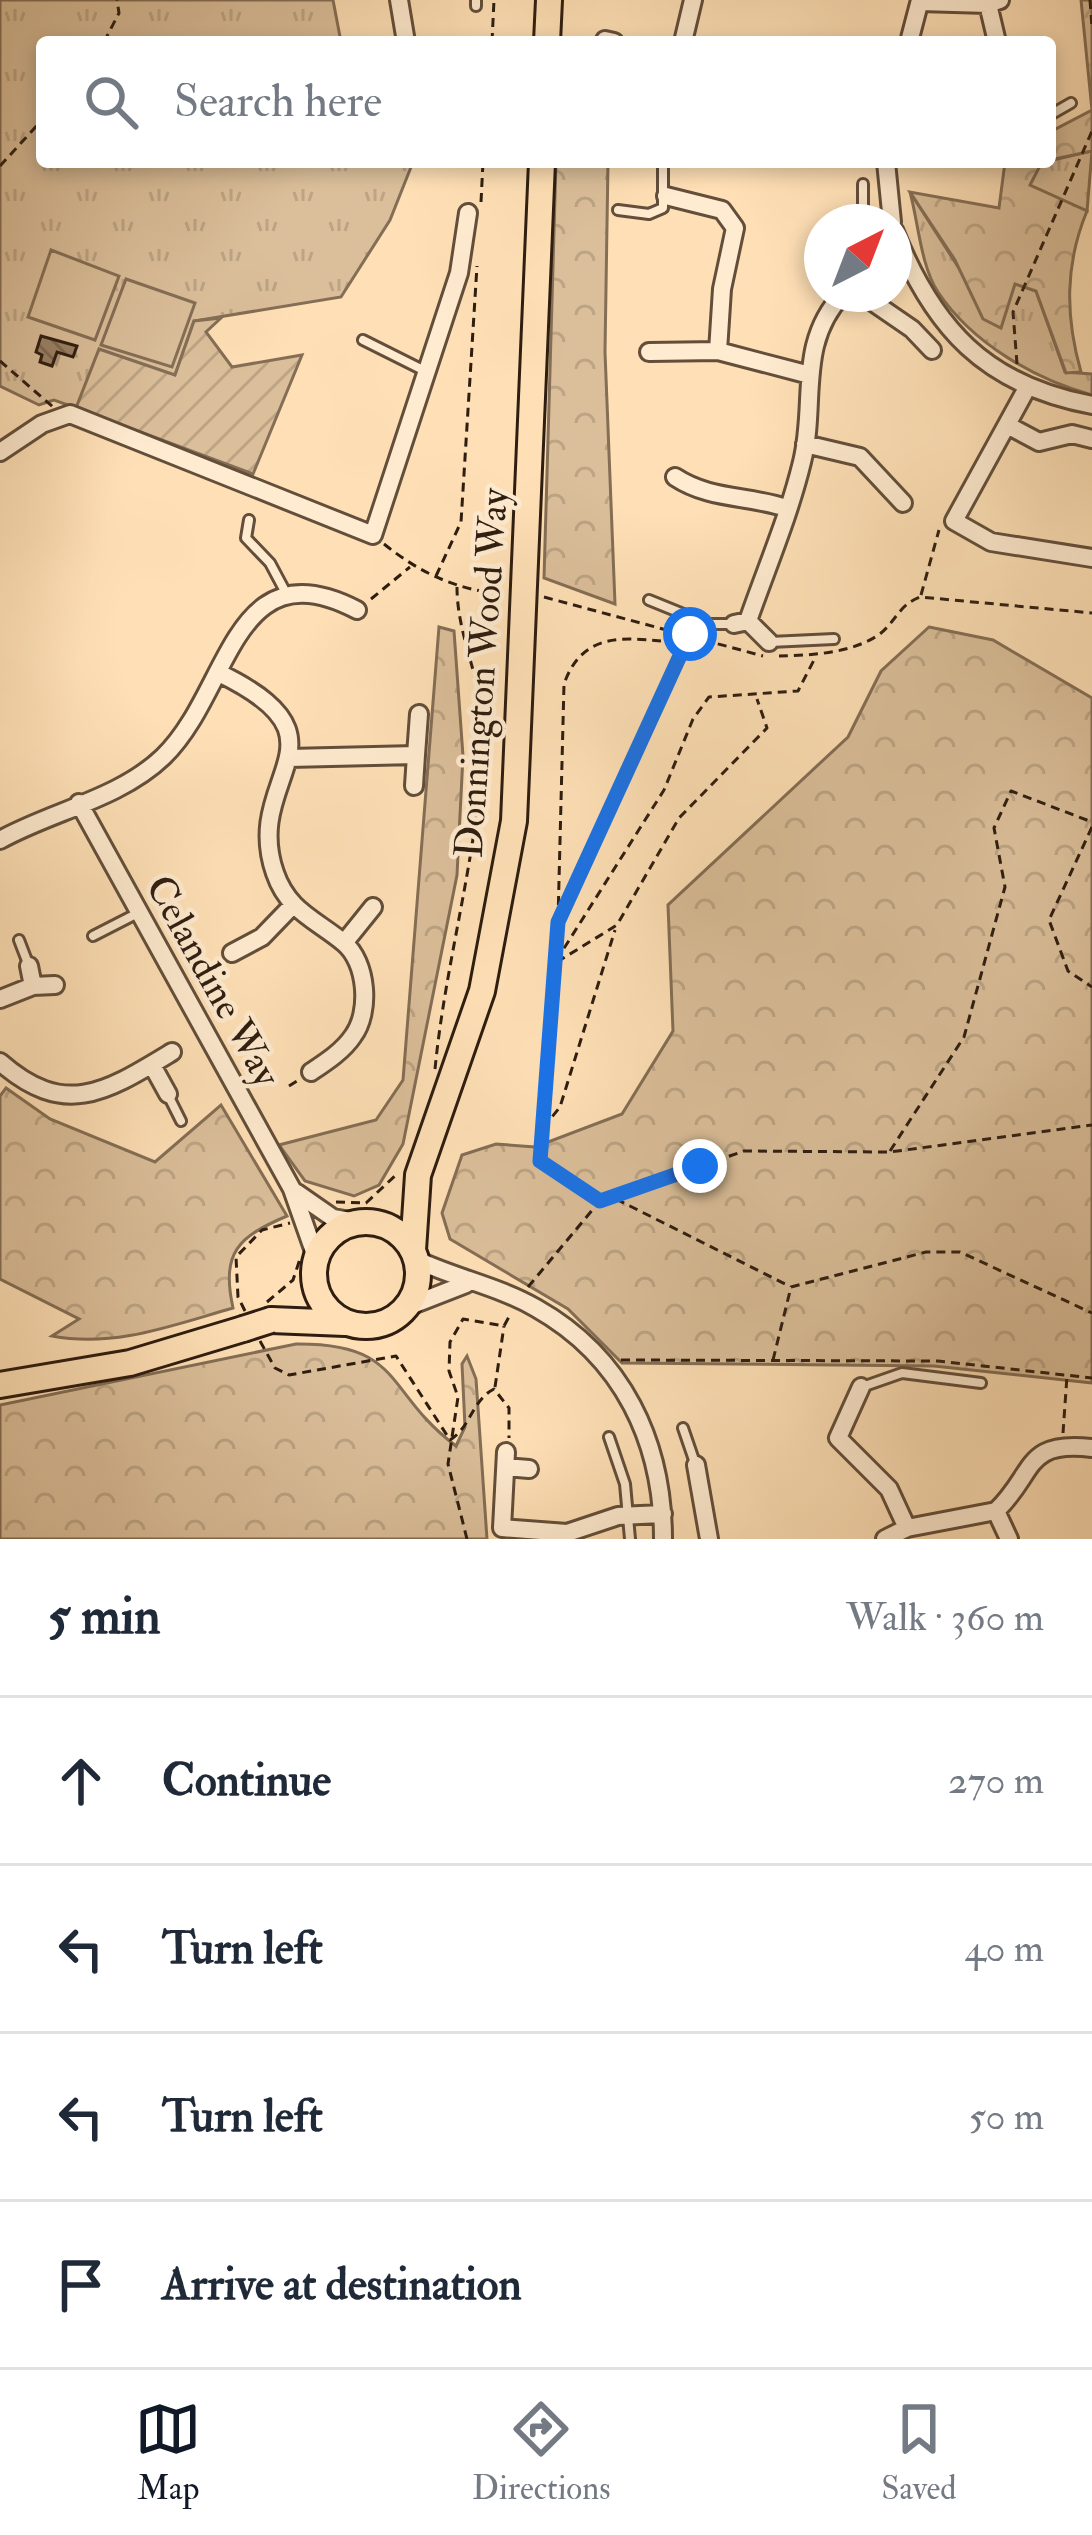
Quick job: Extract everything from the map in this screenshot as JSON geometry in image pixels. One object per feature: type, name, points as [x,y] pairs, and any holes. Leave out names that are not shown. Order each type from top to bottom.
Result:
[{"type":"main road","points":[[547,36],[549,0]]},
{"type":"main road","name":"Donnington Wood Way","points":[[365,1222],[412,1168],[443,1118],[482,991],[514,821],[542,168]]},
{"type":"main road","name":"Donnington Wood Way","points":[[412,1168],[415,1255]]},
{"type":"main road","points":[[256,1319],[347,1323],[386,1323],[407,1307],[419,1276],[415,1255],[391,1227],[365,1222],[325,1241],[308,1256],[314,1286],[332,1315],[347,1323]]},
{"type":"main road","points":[[0,1385],[130,1363],[256,1319],[314,1286]]},
{"type":"street","points":[[399,0],[405,36]]},
{"type":"street","points":[[684,36],[693,0]]},
{"type":"street","points":[[911,36],[920,1],[994,2],[997,36]]},
{"type":"street","points":[[887,168],[891,204]]},
{"type":"street","points":[[666,196],[722,210],[735,228],[722,289],[718,351]]},
{"type":"street","points":[[0,452],[70,414],[373,535],[459,273],[474,211]]},
{"type":"street","points":[[912,280],[965,347],[1022,380],[1092,405]]},
{"type":"street","points":[[769,642],[741,622],[806,444],[806,374],[829,312]]},
{"type":"street","points":[[887,312],[932,350]]},
{"type":"street","points":[[649,352],[718,351],[806,374]]},
{"type":"street","points":[[1022,380],[1009,426],[962,500],[957,526],[991,542],[1092,558]]},
{"type":"street","points":[[1009,426],[1040,442],[1072,434],[1092,439]]},
{"type":"street","points":[[806,444],[860,457],[903,503]]},
{"type":"street","points":[[675,478],[713,496],[758,498],[786,508]]},
{"type":"street","points":[[2,835],[110,792],[160,760],[185,733],[233,640],[263,606],[299,589],[326,594],[357,610]]},
{"type":"street","points":[[219,674],[278,708],[286,722],[289,758],[274,798],[268,841],[273,868],[292,907],[344,943],[361,967],[363,1009],[352,1038],[337,1064],[311,1072]]},
{"type":"street","points":[[414,786],[419,714]]},
{"type":"street","points":[[289,758],[416,755]]},
{"type":"street","name":"Celandine Way","points":[[79,803],[136,914],[292,1189],[308,1256]]},
{"type":"street","points":[[232,953],[262,937],[292,907]]},
{"type":"street","points":[[344,943],[363,910]]},
{"type":"street","points":[[29,966],[33,986]]},
{"type":"street","points":[[0,999],[33,986],[61,982]]},
{"type":"street","points":[[0,1062],[37,1090],[78,1097],[172,1052]]},
{"type":"street","points":[[152,1065],[168,1094]]},
{"type":"street","name":"Celandine Way","points":[[292,1189],[333,1218],[365,1222]]},
{"type":"street","points":[[415,1255],[466,1284],[536,1308],[602,1359],[628,1395],[652,1449],[663,1539]]},
{"type":"street","points":[[407,1307],[466,1284]]},
{"type":"street","points":[[861,1387],[838,1438],[889,1489],[908,1528]]},
{"type":"street","points":[[885,1539],[908,1528],[996,1511],[1037,1454],[1062,1446],[1092,1448]]},
{"type":"street","points":[[529,1469],[506,1460],[502,1533],[567,1533],[627,1516],[663,1514]]},
{"type":"street","points":[[696,1465],[709,1539]]},
{"type":"street","points":[[996,1511],[1009,1539]]},
{"type":"lane","points":[[1056,112],[1071,103]]},
{"type":"lane","points":[[618,210],[658,212],[666,196],[664,168]]},
{"type":"lane","points":[[863,184],[863,204]]},
{"type":"lane","points":[[363,340],[426,372]]},
{"type":"lane","points":[[249,520],[246,538],[270,563],[287,595]]},
{"type":"lane","points":[[649,600],[708,624],[741,622]]},
{"type":"lane","points":[[769,642],[834,639]]},
{"type":"lane","points":[[93,936],[136,914]]},
{"type":"lane","points":[[19,940],[29,966]]},
{"type":"lane","points":[[168,1094],[181,1120]]},
{"type":"lane","points":[[861,1387],[902,1372],[981,1382]]},
{"type":"lane","points":[[683,1428],[696,1465]]},
{"type":"lane","points":[[609,1437],[625,1484],[630,1539]]},
{"type":"path","points":[[107,36],[118,13],[117,0]]},
{"type":"path","points":[[492,36],[494,0]]},
{"type":"path","points":[[1090,0],[1092,27]]},
{"type":"path","points":[[0,166],[36,127]]},
{"type":"path","points":[[1022,380],[1013,312],[1092,131]]},
{"type":"path","points":[[474,211],[482,168]]},
{"type":"path","points":[[436,576],[460,522],[478,252]]},
{"type":"path","points":[[0,361],[50,402],[59,416]]},
{"type":"path","points":[[920,597],[940,529]]},
{"type":"path","points":[[373,535],[411,566],[457,587],[509,595]]},
{"type":"path","points":[[357,610],[411,566]]},
{"type":"path","points":[[431,1086],[442,995],[469,878],[482,747],[481,701],[460,629],[457,587]]},
{"type":"path","points":[[544,598],[690,634],[758,657],[816,654],[878,635],[903,604],[920,597],[1092,613]]},
{"type":"path","points":[[558,922],[690,634]]},
{"type":"path","points":[[600,1201],[540,1161],[558,922],[564,684],[573,660],[586,648],[615,639],[686,644]]},
{"type":"path","points":[[555,963],[664,790],[693,719],[710,698],[738,692],[757,698],[798,691],[816,654]]},
{"type":"path","points":[[542,1129],[560,1107],[616,926],[679,818],[767,728],[757,698]]},
{"type":"path","points":[[890,1152],[964,1037],[1005,886],[994,828],[1011,791],[1092,825],[1048,920],[1068,970],[1092,987]]},
{"type":"path","points":[[555,963],[616,926]]},
{"type":"path","points":[[524,1293],[600,1201],[744,1150],[890,1152],[1092,1125]]},
{"type":"path","points":[[329,1204],[332,1200],[366,1203],[412,1168]]},
{"type":"path","points":[[612,1197],[791,1287],[926,1252],[960,1252],[1092,1313]]},
{"type":"path","points":[[297,1234],[293,1224],[262,1230],[236,1257],[238,1297],[256,1319],[275,1368],[289,1375],[346,1369],[396,1356],[450,1439]]},
{"type":"path","points":[[256,1319],[293,1280],[308,1256]]},
{"type":"path","points":[[773,1361],[791,1287]]},
{"type":"path","points":[[506,1460],[509,1408],[494,1389],[504,1326],[513,1307]]},
{"type":"path","points":[[467,1539],[448,1464],[458,1397],[449,1371],[450,1342],[463,1318],[504,1326]]},
{"type":"path","points":[[602,1359],[938,1361],[1092,1378]]},
{"type":"path","points":[[1062,1446],[1067,1375]]},
{"type":"path","points":[[450,1439],[461,1433],[482,1395],[494,1389]]},
{"type":"green space","points":[[0,0],[333,0],[340,36],[36,36],[36,168],[411,168],[390,220],[341,297],[194,321],[175,375],[76,408],[54,400],[39,405],[0,386]]},
{"type":"green space","points":[[1081,0],[1092,0],[1092,110]]},
{"type":"green space","points":[[1092,110],[1092,151],[1056,159],[1056,129]]},
{"type":"green space","points":[[1092,151],[1087,211],[1029,185],[1038,168],[1056,168],[1056,159]]},
{"type":"green space","points":[[556,168],[608,168],[605,352],[615,604],[544,578]]},
{"type":"green space","points":[[1004,168],[1039,168],[1030,185],[1087,211],[1070,290],[1081,372],[1066,373],[1036,291],[1015,284],[1001,328],[983,319],[955,260],[910,192],[999,208]]},
{"type":"green space","points":[[910,192],[971,287],[1016,284],[1036,291],[1065,372],[1092,374],[1092,395],[1006,357],[952,310],[928,270]]},
{"type":"green space","points":[[51,250],[119,276],[95,340],[28,317]]},
{"type":"green space","points":[[126,279],[195,303],[172,367],[101,345]]},
{"type":"green space","points":[[221,318],[206,332],[232,367],[302,355],[253,474],[76,408],[99,349],[175,375],[194,321]]},
{"type":"green space","points":[[439,627],[454,631],[463,756],[457,875],[403,1144],[379,1185],[354,1196],[305,1181],[279,1145],[376,1120],[403,1080]]},
{"type":"green space","points":[[929,627],[993,640],[1092,698],[1092,1383],[934,1366],[622,1363],[568,1309],[450,1239],[442,1213],[462,1155],[496,1144],[535,1147],[622,1114],[673,1031],[668,905],[848,737],[881,671]]},
{"type":"green space","points":[[6,1088],[50,1119],[155,1162],[221,1105],[287,1216],[256,1231],[237,1249],[229,1273],[233,1308],[121,1337],[52,1336],[79,1319],[0,1279],[0,1096]]},
{"type":"green space","points":[[296,1344],[331,1346],[375,1362],[456,1446],[465,1427],[462,1364],[467,1356],[476,1379],[487,1539],[0,1539],[0,1405]]},
{"type":"building","points":[[41,336],[77,346],[73,357],[57,352],[52,366],[40,362],[42,355],[36,352]]},
{"type":"route","points":[[690,634],[558,922],[540,1161],[600,1201],[700,1166]]}]
